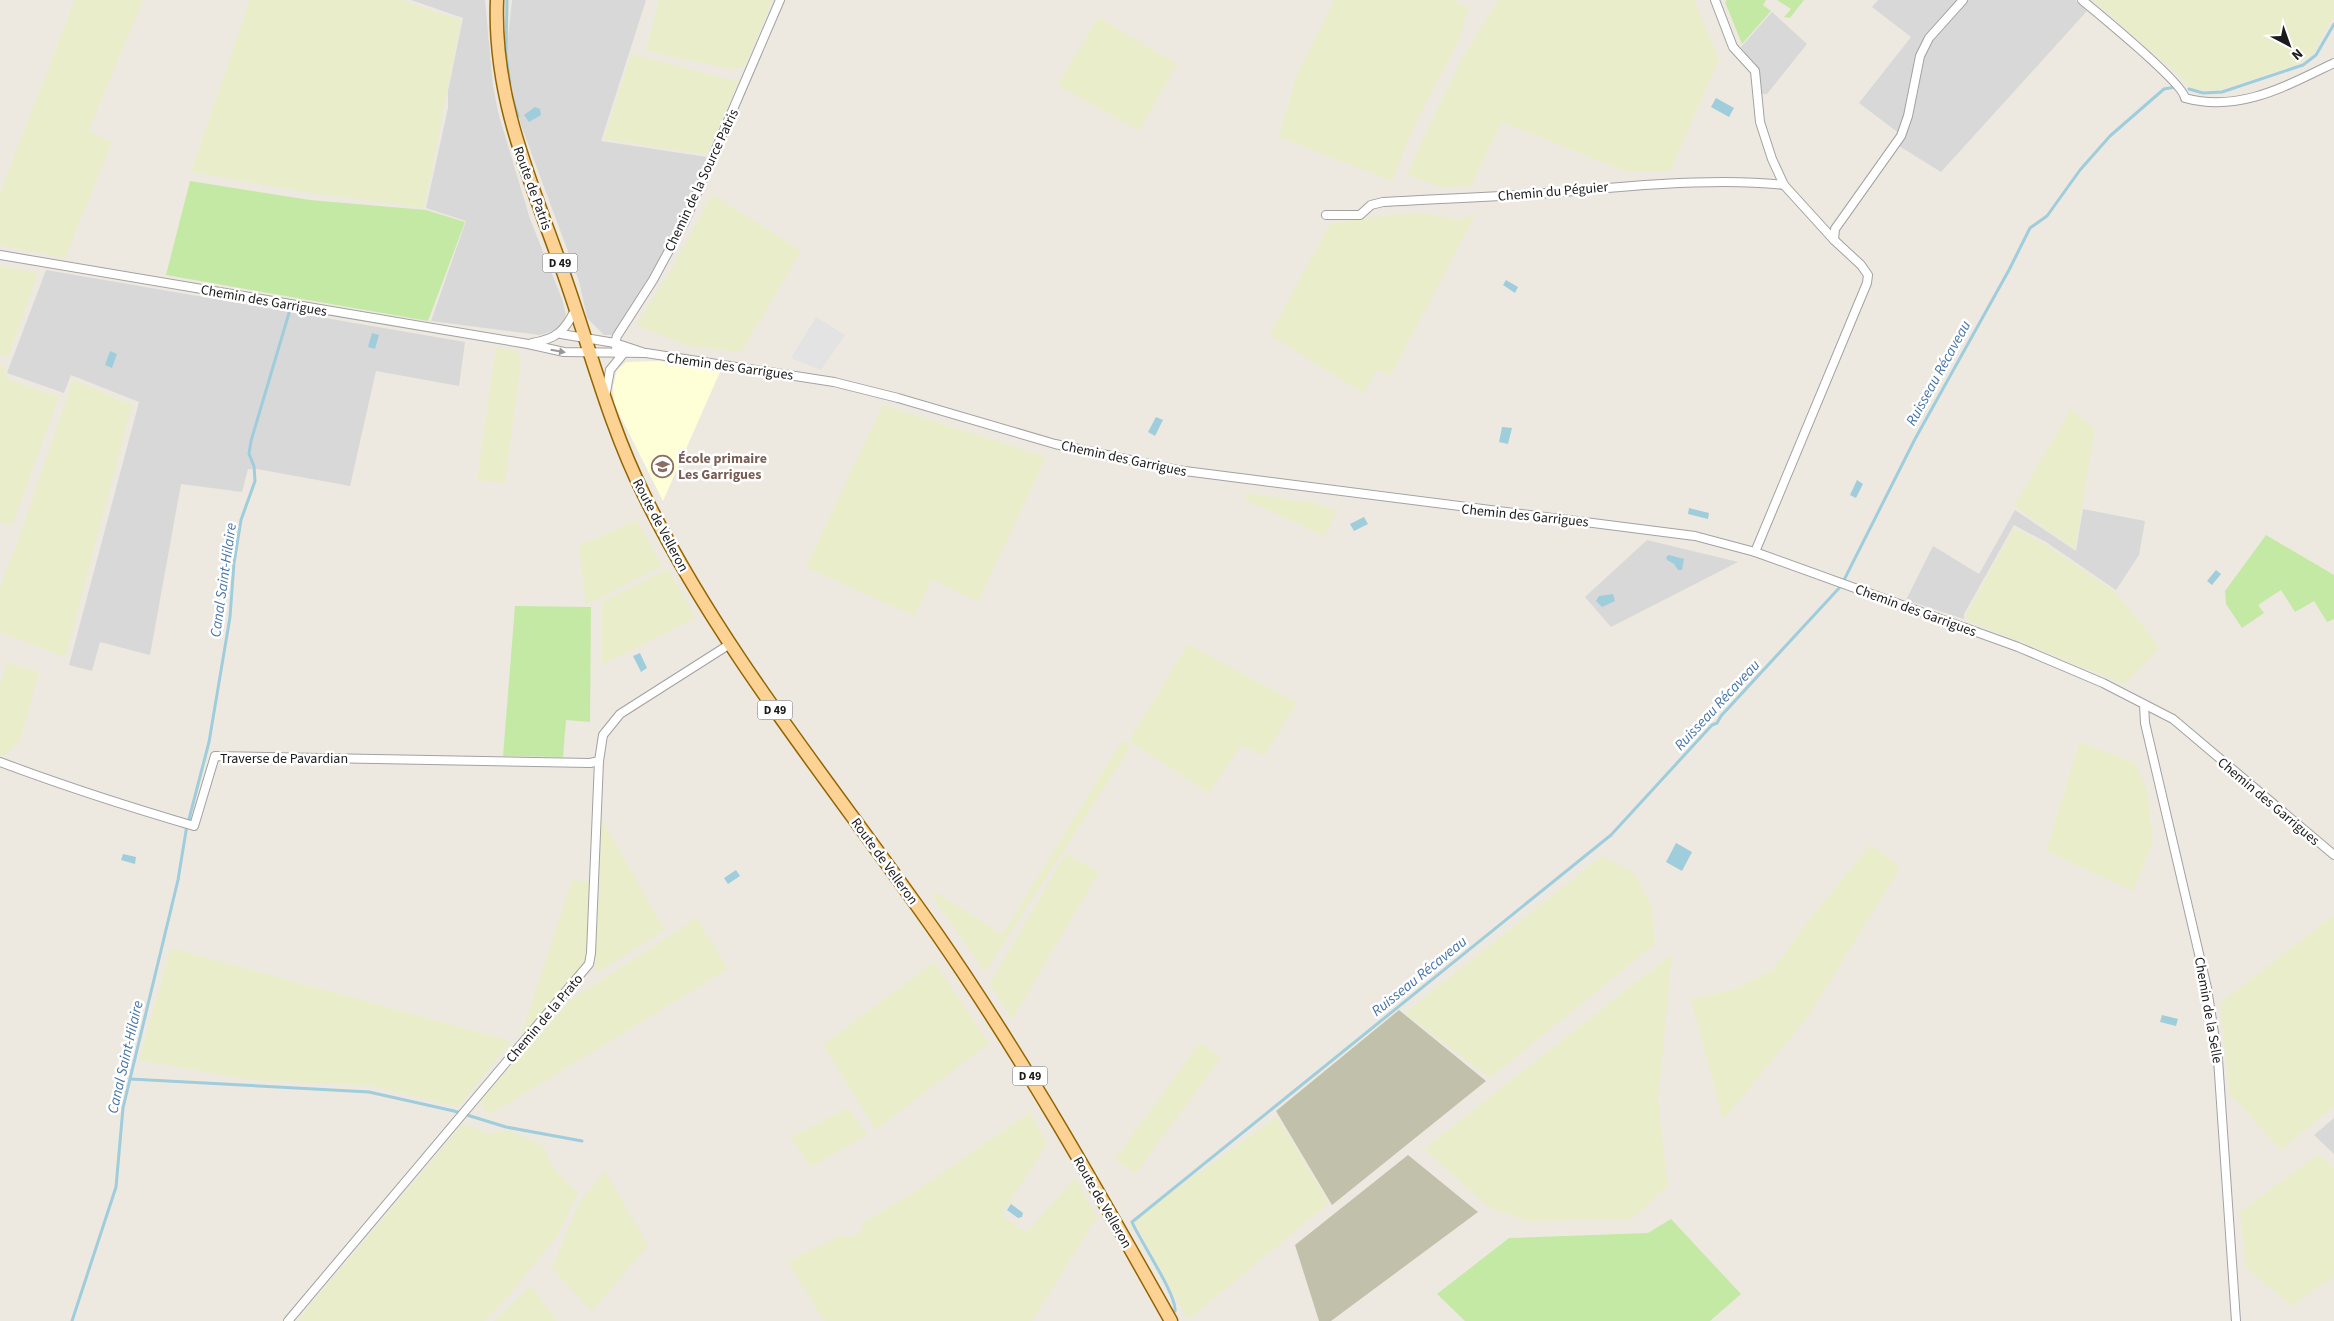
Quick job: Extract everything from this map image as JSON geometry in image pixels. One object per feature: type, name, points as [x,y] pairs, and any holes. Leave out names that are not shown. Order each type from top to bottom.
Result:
[{"type":"main road","name":"Route de Patris","points":[[497,0],[498,55],[511,127],[576,308],[605,400]]},
{"type":"main road","name":"Route de Velleron","points":[[605,400],[642,492],[686,573],[730,644],[908,892],[975,990],[1042,1097],[1171,1321]]},
{"type":"street","name":"Chemin de la Source Patris","points":[[615,343],[685,222],[780,0]]},
{"type":"street","points":[[1715,0],[1733,47],[1755,71],[1760,122],[1772,159],[1784,185],[1834,240],[1861,265],[1868,275],[1867,283],[1755,552]]},
{"type":"street","points":[[1834,240],[1835,229],[1901,136],[1908,116],[1920,56],[1929,38],[1963,0]]},
{"type":"street","points":[[2082,0],[2169,76],[2184,92],[2185,98],[2199,102],[2228,104],[2254,98],[2334,63]]},
{"type":"street","name":"Chemin du Péguier","points":[[1326,216],[1360,215],[1371,205],[1383,202],[1530,194],[1616,186],[1748,183],[1784,185]]},
{"type":"street","name":"Chemin des Garrigues","points":[[0,255],[528,344],[564,352],[646,354],[834,382],[898,398],[1055,444],[1177,470],[1696,536],[1755,552],[1847,584],[2018,647],[2103,683],[2173,719],[2334,855]]},
{"type":"street","points":[[561,334],[576,308]]},
{"type":"street","name":"Chemin des Garrigues","points":[[528,344],[546,341],[561,334],[615,343],[646,354]]},
{"type":"street","points":[[605,400],[610,370],[620,354],[615,343]]},
{"type":"street","name":"Chemin de la Prato","points":[[288,1321],[588,964],[591,953],[599,761],[603,735],[620,714],[730,644]]},
{"type":"street","name":"Chemin de la Selle","points":[[2144,705],[2145,723],[2207,988],[2218,1059],[2236,1321]]},
{"type":"street","name":"Traverse de Pavardian","points":[[0,762],[101,798],[194,826],[215,756],[590,763],[599,761]]},
{"type":"shaded area","points":[[75,0],[143,0],[88,131],[112,142],[65,258],[0,245],[0,193]]},
{"type":"shaded area","points":[[250,0],[400,0],[461,20],[424,208],[312,193],[191,172]]},
{"type":"shaded area","points":[[411,0],[485,0],[493,85],[498,112],[530,219],[562,299],[566,315],[560,328],[540,335],[431,321],[466,221],[426,208],[448,108],[448,91],[463,18]]},
{"type":"shaded area","points":[[512,0],[646,0],[601,141],[707,157],[663,258],[645,283],[615,335],[604,335],[587,318],[579,281],[521,125],[513,98],[507,48]]},
{"type":"shaded area","points":[[659,0],[772,0],[745,66],[731,69],[646,51]]},
{"type":"shaded area","points":[[1335,0],[1453,0],[1469,7],[1459,40],[1413,128],[1392,181],[1279,137],[1297,75]]},
{"type":"shaded area","points":[[1498,0],[1694,0],[1719,59],[1670,171],[1624,171],[1502,122],[1471,186],[1440,187],[1408,175],[1421,143],[1462,59]]},
{"type":"shaded area","points":[[1878,0],[2075,0],[2087,11],[1941,172],[1899,146],[1904,137],[1859,103],[1911,37],[1872,7]]},
{"type":"shaded area","points":[[2093,0],[2334,0],[2334,16],[2313,53],[2298,64],[2219,90],[2190,89],[2183,79]]},
{"type":"shaded area","points":[[1772,12],[1807,44],[1767,94],[1760,94],[1760,75],[1741,47]]},
{"type":"shaded area","points":[[1098,17],[1177,64],[1139,131],[1058,85]]},
{"type":"shaded area","points":[[631,54],[731,80],[739,80],[707,154],[604,139]]},
{"type":"shaded area","points":[[712,194],[801,251],[741,352],[689,346],[636,325],[674,265]]},
{"type":"shaded area","points":[[1420,213],[1455,219],[1463,219],[1476,214],[1390,376],[1377,369],[1363,393],[1270,335],[1330,224],[1386,215]]},
{"type":"shaded area","points":[[0,266],[38,273],[8,357],[0,354]]},
{"type":"shaded area","points":[[46,270],[465,342],[459,386],[376,371],[350,486],[257,469],[248,469],[242,492],[181,484],[150,655],[100,642],[92,671],[69,665],[139,402],[71,375],[64,393],[7,373]]},
{"type":"shaded area","points":[[816,317],[845,335],[821,370],[791,358]]},
{"type":"shaded area","points":[[496,347],[515,350],[521,361],[505,483],[477,480]]},
{"type":"shaded area","name":"École primaire Les Garrigues","points":[[659,361],[720,372],[663,501],[614,403],[613,387],[617,370],[626,362]]},
{"type":"shaded area","points":[[0,365],[3,366],[9,380],[59,397],[12,526],[0,522]]},
{"type":"shaded area","points":[[73,380],[132,405],[65,657],[0,632],[0,587],[19,538]]},
{"type":"shaded area","points":[[883,405],[1046,457],[978,602],[932,579],[914,616],[806,567]]},
{"type":"shaded area","points":[[2071,409],[2095,429],[2075,549],[2014,506]]},
{"type":"shaded area","points":[[1246,493],[1315,503],[1337,511],[1324,536],[1244,499]]},
{"type":"shaded area","points":[[2083,509],[2145,521],[2139,555],[2116,590],[2046,542],[2014,525],[1964,614],[1964,619],[1906,600],[1933,546],[1979,574],[2015,510],[2076,551]]},
{"type":"shaded area","points":[[637,520],[662,566],[586,605],[579,546]]},
{"type":"shaded area","points":[[2014,528],[2044,544],[2114,591],[2160,647],[2124,684],[1967,620],[1966,615]]},
{"type":"shaded area","points":[[1647,540],[1738,562],[1611,627],[1585,597]]},
{"type":"shaded area","points":[[668,569],[696,618],[602,665],[602,602]]},
{"type":"shaded area","points":[[1188,644],[1297,703],[1264,756],[1241,745],[1209,793],[1129,741]]},
{"type":"shaded area","points":[[8,662],[39,672],[20,740],[5,756],[0,754],[0,683]]},
{"type":"shaded area","points":[[1122,741],[1131,746],[985,972],[933,897],[936,892],[1002,935]]},
{"type":"shaded area","points":[[2080,742],[2135,763],[2147,790],[2153,841],[2133,891],[2046,851]]},
{"type":"shaded area","points":[[602,820],[665,930],[595,974]]},
{"type":"shaded area","points":[[1871,844],[1900,868],[1807,1018],[1723,1120],[1691,999],[1732,990],[1773,970],[1806,924]]},
{"type":"shaded area","points":[[1066,853],[1099,872],[1012,1020],[990,983]]},
{"type":"shaded area","points":[[1602,856],[1634,873],[1651,905],[1655,944],[1490,1078],[1405,1013]]},
{"type":"shaded area","points":[[572,880],[589,882],[587,959],[575,979],[520,1039]]},
{"type":"shaded area","points":[[2334,915],[2334,1106],[2281,1150],[2230,1094],[2220,1003]]},
{"type":"shaded area","points":[[697,918],[728,969],[489,1115],[480,1101],[570,1000]]},
{"type":"shaded area","points":[[171,948],[511,1041],[458,1107],[372,1086],[251,1080],[139,1060]]},
{"type":"shaded area","points":[[1672,954],[1658,1102],[1668,1186],[1631,1219],[1529,1221],[1489,1207],[1424,1149]]},
{"type":"shaded area","points":[[934,962],[989,1043],[876,1130],[823,1045]]},
{"type":"shaded area","points":[[1399,1010],[1486,1081],[1332,1205],[1276,1111]]},
{"type":"shaded area","points":[[1200,1043],[1221,1058],[1135,1174],[1115,1159]]},
{"type":"shaded area","points":[[848,1108],[867,1135],[810,1167],[791,1137]]},
{"type":"shaded area","points":[[1030,1112],[1047,1144],[1001,1215],[1026,1233],[1075,1178],[1097,1217],[1032,1321],[824,1321],[788,1262],[839,1236],[853,1237],[861,1231],[864,1222],[912,1194]]},
{"type":"shaded area","points":[[1277,1117],[1329,1203],[1188,1320],[1133,1220]]},
{"type":"shaded area","points":[[2334,1118],[2334,1154],[2314,1135]]},
{"type":"shaded area","points":[[463,1124],[489,1134],[509,1130],[543,1146],[551,1165],[578,1194],[557,1236],[502,1304],[484,1321],[297,1321]]},
{"type":"shaded area","points":[[2318,1154],[2334,1168],[2334,1277],[2292,1306],[2246,1268],[2240,1212]]},
{"type":"shaded area","points":[[1408,1155],[1478,1212],[1331,1321],[1319,1321],[1295,1245]]},
{"type":"shaded area","points":[[605,1171],[648,1245],[592,1311],[552,1268],[579,1203]]},
{"type":"shaded area","points":[[531,1286],[557,1321],[493,1321]]},
{"type":"green space","points":[[1727,0],[1766,0],[1763,5],[1771,11],[1742,44],[1725,2]]},
{"type":"green space","points":[[1777,0],[1804,0],[1790,18],[1784,17],[1791,9]]},
{"type":"green space","points":[[190,181],[310,200],[426,210],[465,222],[428,321],[166,275]]},
{"type":"green space","points":[[2266,535],[2334,575],[2334,619],[2327,622],[2314,601],[2295,612],[2281,590],[2258,605],[2264,613],[2242,628],[2226,604],[2225,591]]},
{"type":"green space","points":[[515,606],[591,607],[590,722],[566,720],[563,757],[503,756]]},
{"type":"green space","points":[[1671,1219],[1741,1294],[1710,1321],[1465,1321],[1437,1294],[1509,1238],[1648,1233]]},
{"type":"water","points":[[1716,98],[1734,108],[1729,117],[1711,107]]},
{"type":"water","points":[[535,107],[540,109],[541,115],[529,122],[524,115]]},
{"type":"water","points":[[1506,280],[1518,287],[1515,293],[1503,285]]},
{"type":"water","points":[[372,333],[379,335],[375,349],[368,347]]},
{"type":"water","points":[[110,351],[117,354],[112,368],[105,365]]},
{"type":"water","points":[[1156,417],[1163,420],[1155,436],[1148,432]]},
{"type":"water","points":[[1502,427],[1512,428],[1508,444],[1499,442]]},
{"type":"water","points":[[1857,480],[1863,484],[1856,498],[1850,495]]},
{"type":"water","points":[[1689,508],[1709,513],[1708,519],[1688,514]]},
{"type":"water","points":[[1364,517],[1368,524],[1354,531],[1350,524]]},
{"type":"water","points":[[1669,555],[1684,559],[1682,570],[1678,570],[1674,564],[1667,560],[1666,557]]},
{"type":"water","points":[[2216,570],[2221,574],[2212,585],[2207,581]]},
{"type":"water","points":[[1613,594],[1615,601],[1602,607],[1596,601],[1599,596]]},
{"type":"water","points":[[640,653],[647,668],[641,672],[633,656]]},
{"type":"water","points":[[1676,843],[1692,852],[1682,871],[1666,862]]},
{"type":"water","points":[[123,854],[136,857],[135,864],[121,860]]},
{"type":"water","points":[[736,870],[740,876],[728,884],[724,878]]},
{"type":"water","points":[[2162,1015],[2178,1019],[2176,1026],[2160,1022]]},
{"type":"water","points":[[1011,1204],[1023,1213],[1022,1217],[1018,1218],[1007,1210]]},
{"type":"waterway","points":[[507,0],[506,53],[510,84]]},
{"type":"waterway","name":"Ruisseau Récaveau","points":[[2189,89],[2203,93],[2222,92],[2303,65],[2316,55],[2334,24]]},
{"type":"waterway","name":"Ruisseau Récaveau","points":[[1175,1311],[1170,1293],[1132,1222],[1611,835],[1712,725],[1717,723],[1721,716],[1841,586],[1915,439],[2009,270],[2030,228],[2047,216],[2080,170],[2110,136],[2164,89],[2176,87]]},
{"type":"waterway","points":[[513,100],[518,116]]},
{"type":"waterway","name":"Canal Saint-Hilaire","points":[[188,823],[209,742],[230,617],[234,563],[241,520],[255,481],[254,466],[249,454],[251,441],[289,313]]},
{"type":"waterway","name":"Canal Saint-Hilaire","points":[[72,1321],[116,1187],[123,1108],[178,880],[187,825]]},
{"type":"waterway","points":[[130,1079],[369,1092],[454,1111],[506,1127],[582,1141]]},
{"type":"place","name":"École primaire Les Garrigues","points":[[662,466]]}]
